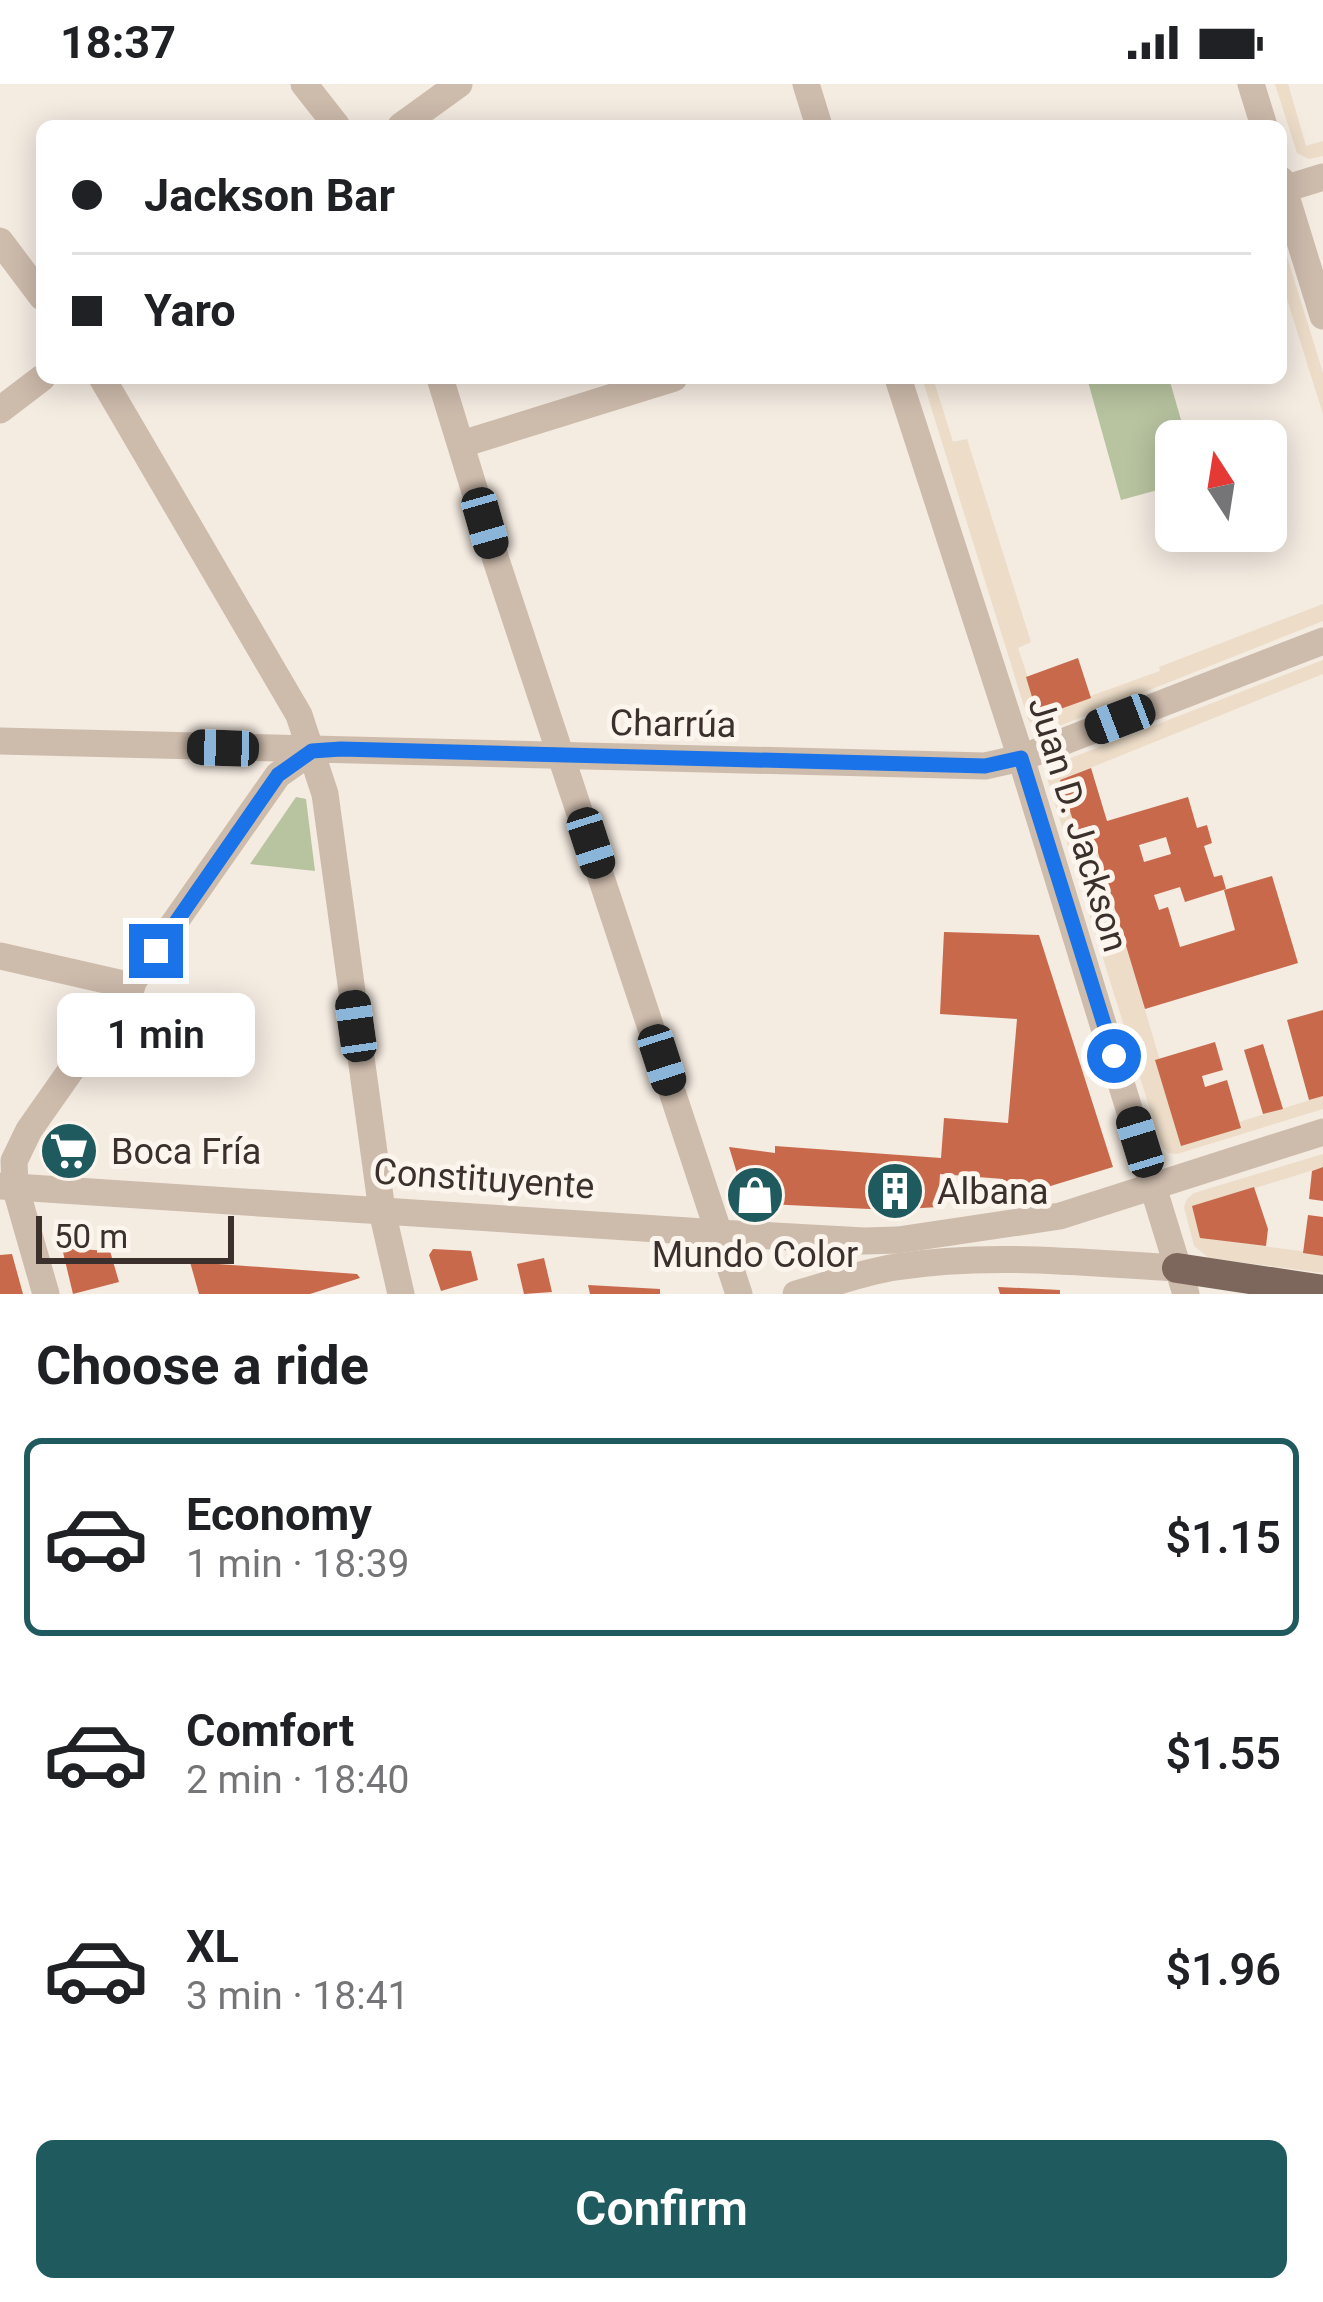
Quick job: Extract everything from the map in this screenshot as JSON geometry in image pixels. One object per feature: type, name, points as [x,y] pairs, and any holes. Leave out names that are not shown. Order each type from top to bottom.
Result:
[{"type":"main road","points":[[1181,1281],[1323,1290]]},
{"type":"street","points":[[304,84],[332,120]]},
{"type":"street","points":[[409,120],[459,84]]},
{"type":"street","points":[[806,84],[817,120]]},
{"type":"street","points":[[1251,84],[1262,120]]},
{"type":"street","points":[[1287,185],[1323,177]]},
{"type":"street","points":[[1287,202],[1323,316]]},
{"type":"street","points":[[0,242],[36,289]]},
{"type":"street","points":[[0,410],[36,383]]},
{"type":"street","points":[[106,384],[299,715],[312,751],[325,794],[382,1210],[401,1294]]},
{"type":"street","points":[[442,384],[739,1294]]},
{"type":"street","points":[[462,444],[655,384]]},
{"type":"street","name":"Juan D. Jackson","points":[[900,384],[1021,758],[1181,1281]]},
{"type":"street","name":"Charrúa","points":[[0,741],[985,766],[1021,758],[1323,641]]},
{"type":"street","points":[[46,1294],[7,1186],[29,1130],[278,775],[312,751]]},
{"type":"street","points":[[0,956],[132,986]]},
{"type":"street","name":"Constituyente","points":[[7,1186],[864,1241],[1060,1216],[1323,1132]]},
{"type":"street","points":[[796,1294],[894,1267],[1000,1259],[1181,1281]]},
{"type":"green space","points":[[1089,384],[1171,384],[1181,420],[1155,420],[1155,491],[1121,500]]},
{"type":"green space","points":[[296,797],[306,799],[315,871],[250,864]]},
{"type":"shaded area","points":[[1275,84],[1288,84],[1306,146],[1323,141],[1323,156],[1309,159],[1297,153]]},
{"type":"shaded area","points":[[1287,256],[1323,373],[1323,414],[1287,299]]},
{"type":"shaded area","points":[[924,384],[935,384],[953,442],[967,439],[1031,642],[1018,648],[1040,714],[1323,604],[1323,621],[1049,730],[1037,729],[1028,719]]},
{"type":"shaded area","points":[[1323,660],[1323,674],[1060,780],[1076,832],[1091,828],[1180,1128],[1194,1136],[1323,1096],[1323,1109],[1168,1153],[1161,1145],[1047,778],[1058,763]]},
{"type":"shaded area","points":[[1323,1154],[1323,1167],[1194,1207],[1208,1239],[1323,1254],[1323,1273],[1209,1258],[1194,1246],[1184,1207],[1194,1193]]},
{"type":"building","points":[[1078,658],[1091,698],[1038,717],[1026,677]]},
{"type":"building","points":[[1091,768],[1107,821],[1188,797],[1197,828],[1207,825],[1212,843],[1204,846],[1214,877],[1222,875],[1226,889],[1185,902],[1180,887],[1154,895],[1159,910],[1168,907],[1180,947],[1235,930],[1224,890],[1272,876],[1298,963],[1145,1009],[1090,826],[1076,830],[1060,780]],"holes":[[[1166,837],[1171,854],[1144,862],[1139,845]]]},
{"type":"building","points":[[944,932],[1039,935],[1113,1167],[1011,1198],[1007,1190],[1002,1193],[1003,1179],[940,1174],[938,1207],[890,1210],[746,1203],[729,1147],[775,1153],[775,1146],[941,1158],[944,1118],[1008,1123],[1017,1019],[940,1014]]},
{"type":"building","points":[[1323,1010],[1323,1096],[1309,1100],[1287,1020]]},
{"type":"building","points":[[1215,1042],[1223,1070],[1202,1076],[1205,1087],[1227,1080],[1241,1128],[1181,1146],[1155,1060]]},
{"type":"building","points":[[1263,1044],[1283,1109],[1263,1114],[1244,1050]]},
{"type":"building","points":[[1323,1167],[1323,1201],[1309,1199],[1312,1171]]},
{"type":"building","points":[[1254,1187],[1268,1229],[1266,1246],[1200,1238],[1192,1206]]},
{"type":"building","points":[[1308,1215],[1323,1217],[1323,1256],[1303,1253]]},
{"type":"building","points":[[62,1248],[110,1251],[119,1282],[73,1294]]},
{"type":"building","points":[[433,1249],[471,1251],[478,1280],[441,1291],[429,1255]]},
{"type":"building","points":[[12,1254],[23,1294],[0,1294],[0,1255]]},
{"type":"building","points":[[544,1258],[552,1292],[524,1294],[517,1264]]},
{"type":"building","points":[[190,1262],[357,1274],[360,1278],[310,1294],[199,1294]]},
{"type":"building","points":[[588,1285],[660,1289],[660,1294],[590,1294]]},
{"type":"building","points":[[998,1287],[1060,1290],[1060,1294],[1000,1294]]},
{"type":"place","name":"Boca Fría","points":[[69,1151]]},
{"type":"place","name":"Albana","points":[[895,1191]]},
{"type":"place","name":"Mundo Color","points":[[755,1195]]},
{"type":"route","points":[[156,951],[278,775],[312,751],[985,766],[1021,758],[1114,1056]]}]
